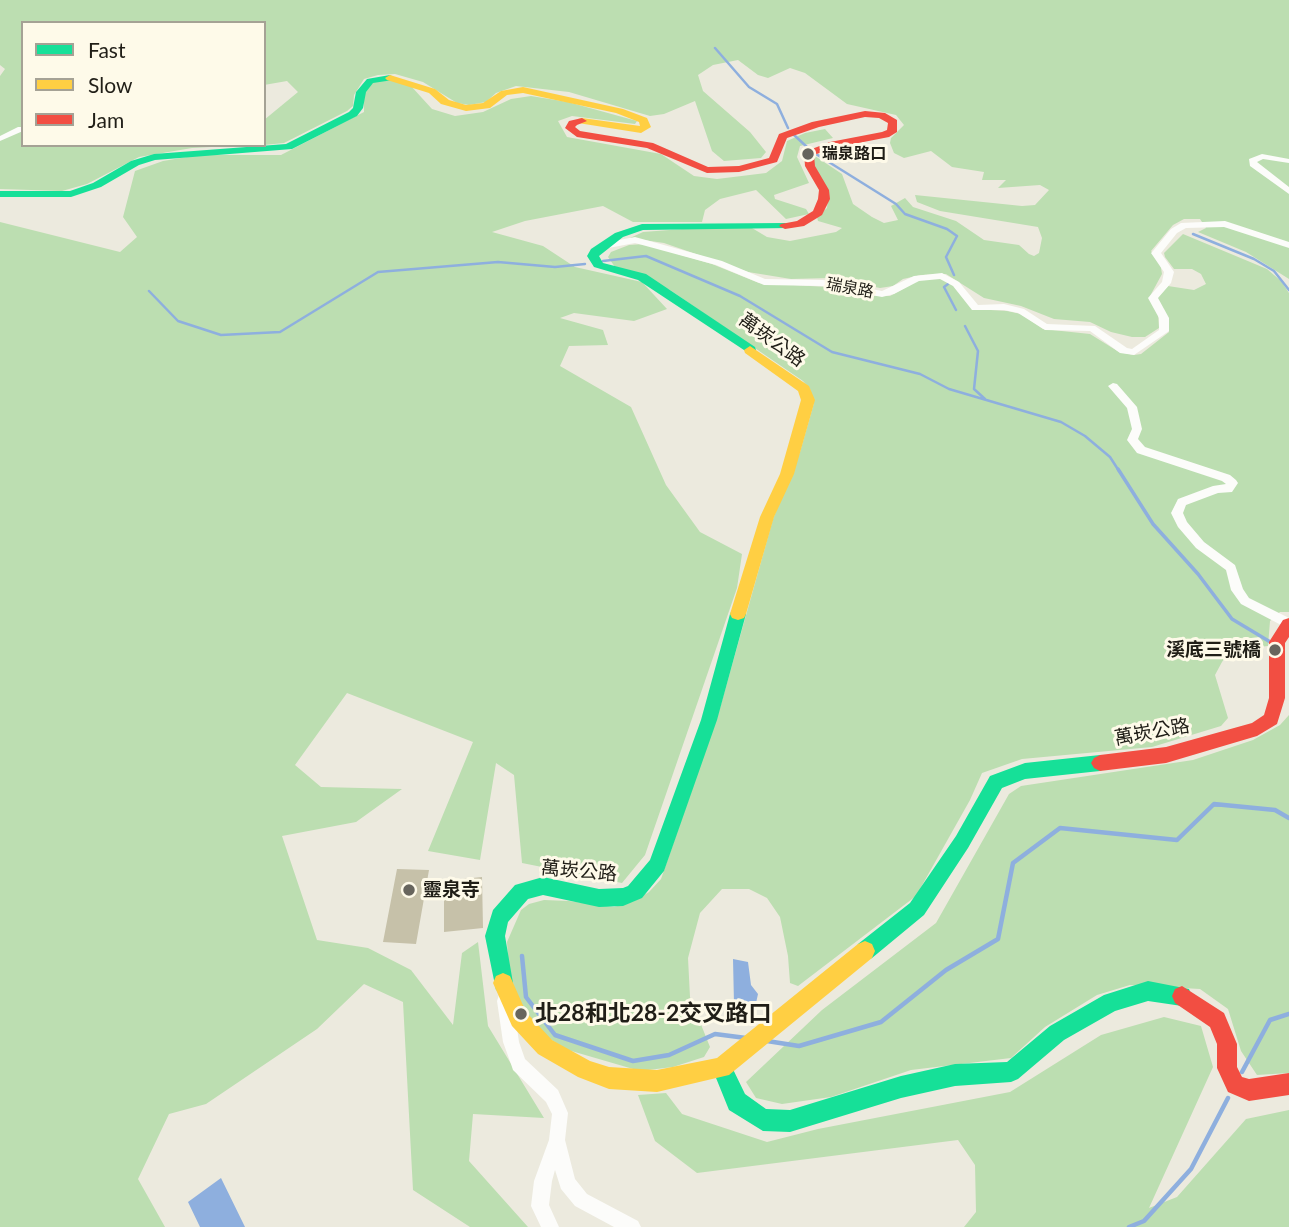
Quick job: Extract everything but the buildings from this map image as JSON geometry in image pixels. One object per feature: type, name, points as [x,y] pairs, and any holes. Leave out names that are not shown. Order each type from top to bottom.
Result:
[{"type":"street","points":[[0,194],[71,194],[97,185],[129,165],[154,157],[288,147],[354,114],[361,92],[370,81],[394,77],[432,91],[445,102],[466,108],[486,106],[504,93],[517,90],[543,93],[619,111],[643,120],[646,127],[641,130],[583,121],[573,123],[570,128],[577,134],[649,145],[708,170],[739,169],[766,163],[776,156],[783,136],[837,119],[875,114],[887,117],[894,124],[892,132],[886,135],[830,145],[808,154],[810,166],[824,190],[824,199],[818,212],[800,225],[775,228],[708,225],[642,228],[619,235],[603,246]]},
{"type":"street","points":[[0,139],[21,129]]},
{"type":"street","points":[[1289,161],[1262,156],[1252,161],[1254,166],[1289,191]]},
{"type":"street","name":"瑞泉路","points":[[603,246],[642,242],[719,263],[764,282],[823,282],[881,294],[891,292],[917,278],[942,276],[956,284],[975,308],[1004,307],[1021,310],[1045,327],[1092,328],[1124,352],[1135,352],[1164,331],[1164,318],[1153,298],[1166,283],[1169,272],[1156,253],[1174,231],[1184,225],[1225,224],[1289,245]]},
{"type":"street","name":"萬崁公路","points":[[603,246],[593,256],[598,265],[642,277],[722,330],[804,389],[808,406],[787,474],[767,517],[722,666],[709,720],[657,865],[635,892],[615,899],[543,886],[522,891],[500,917],[495,936],[504,987],[519,1019],[545,1048],[585,1070],[609,1078],[657,1081],[722,1068],[917,909],[962,842],[996,782],[1025,771],[1166,755],[1257,729],[1272,719],[1277,698],[1277,647],[1288,624]]},
{"type":"street","points":[[1113,386],[1132,407],[1137,429],[1132,440],[1141,450],[1226,478],[1232,483],[1228,489],[1217,489],[1182,502],[1177,513],[1182,524],[1200,545],[1231,568],[1237,590],[1245,601],[1288,624]]},
{"type":"street","points":[[504,987],[511,1042],[519,1064],[552,1096],[560,1113],[557,1140],[543,1181],[540,1206],[550,1227]]},
{"type":"street","points":[[722,1068],[737,1102],[763,1120],[790,1121],[901,1087],[956,1075],[1011,1072],[1057,1033],[1111,1002],[1148,991],[1184,996],[1216,1020],[1227,1044],[1227,1068],[1235,1085],[1249,1090],[1289,1084]]},
{"type":"street","points":[[557,1140],[567,1183],[581,1200],[632,1227]]},
{"type":"green space","points":[[0,0],[1289,0],[1289,279],[1246,252],[1198,232],[1206,228],[1200,219],[1184,219],[1173,225],[1151,251],[1160,262],[1162,274],[1149,298],[1158,313],[1159,328],[1145,337],[1132,337],[1111,332],[1090,322],[1054,319],[1021,306],[984,298],[946,274],[921,275],[880,288],[830,278],[791,279],[748,272],[664,243],[630,238],[643,232],[709,227],[752,228],[767,237],[790,241],[836,232],[842,228],[818,221],[817,217],[827,208],[828,199],[809,157],[815,156],[842,174],[853,204],[884,223],[898,220],[891,206],[905,198],[913,207],[956,221],[984,240],[1019,245],[1034,256],[1039,253],[1042,238],[1038,227],[940,211],[917,202],[915,195],[1022,206],[1035,205],[1049,190],[1040,185],[998,188],[1006,180],[982,180],[984,172],[952,167],[931,151],[904,158],[894,153],[890,143],[891,138],[904,125],[896,115],[847,104],[805,73],[790,68],[768,78],[758,75],[738,60],[713,65],[698,75],[703,91],[750,132],[766,152],[761,158],[724,161],[712,151],[695,101],[664,114],[650,116],[569,92],[516,86],[496,93],[486,102],[469,105],[457,103],[423,82],[395,74],[364,79],[354,95],[353,106],[347,111],[284,143],[266,145],[266,118],[298,92],[287,81],[266,85],[266,21],[21,21],[21,147],[211,147],[139,157],[87,184],[62,191],[0,189],[0,76],[5,69],[0,65]]},
{"type":"green space","points":[[398,80],[411,86],[432,109],[455,116],[483,112],[511,99],[531,96],[568,102],[637,121],[635,124],[572,116],[558,121],[567,137],[661,154],[694,176],[717,179],[766,173],[782,161],[787,141],[805,133],[825,129],[833,138],[800,146],[797,157],[809,183],[774,195],[775,199],[806,209],[809,214],[786,219],[756,190],[720,199],[705,210],[702,222],[633,222],[603,206],[525,221],[492,232],[543,246],[575,267],[642,282],[667,309],[634,321],[574,313],[560,318],[603,330],[608,345],[569,346],[560,366],[631,407],[666,485],[700,532],[742,554],[737,588],[645,855],[622,883],[522,863],[514,775],[496,763],[480,860],[428,851],[473,742],[347,693],[295,765],[321,787],[402,789],[356,822],[282,836],[317,940],[368,948],[411,970],[453,1025],[462,953],[478,942],[488,1026],[544,1118],[473,1114],[469,1161],[528,1227],[470,1227],[413,1190],[403,1002],[364,984],[317,1029],[206,1104],[169,1114],[138,1179],[165,1227],[0,1227],[0,222],[120,252],[137,237],[123,217],[135,171],[163,161],[199,155],[281,155],[364,112],[364,86],[374,81]]},
{"type":"green space","points":[[1183,234],[1267,269],[1281,281],[1289,293],[1289,612],[1280,612],[1270,621],[1268,646],[1230,650],[1222,662],[1215,675],[1228,718],[1221,726],[1152,747],[1022,759],[982,773],[970,800],[916,896],[798,986],[790,983],[780,917],[767,898],[749,889],[722,889],[700,913],[688,958],[690,997],[710,1047],[704,1057],[673,1067],[640,1071],[568,1050],[545,1036],[519,1003],[509,973],[507,942],[521,910],[529,904],[544,900],[614,907],[634,901],[649,892],[661,879],[720,708],[773,519],[800,452],[814,403],[810,389],[803,381],[670,290],[615,267],[608,257],[611,252],[629,245],[644,244],[712,264],[759,283],[827,287],[877,296],[890,296],[919,280],[940,278],[952,284],[974,309],[1021,314],[1043,329],[1090,334],[1119,352],[1134,355],[1141,354],[1169,332],[1168,319],[1157,298],[1168,286],[1194,290],[1206,284],[1201,274],[1192,269],[1174,269],[1165,257],[1164,253]]},
{"type":"green space","points":[[1289,715],[1289,1073],[1257,1075],[1241,1051],[1228,1009],[1200,989],[1130,985],[1097,995],[1045,1027],[1011,1058],[911,1070],[831,1097],[782,1104],[756,1098],[746,1082],[822,1010],[936,923],[1009,794],[1021,786],[1193,760],[1253,740],[1280,725]]},
{"type":"green space","points":[[1164,1017],[1201,1026],[1213,1067],[1149,1208],[1177,1197],[1246,1119],[1289,1110],[1289,1227],[964,1227],[976,1212],[975,1165],[958,1140],[697,1173],[655,1141],[638,1095],[666,1093],[682,1114],[767,1142],[818,1129],[1010,1092],[1101,1035]]},
{"type":"water","points":[[733,959],[748,962],[751,985],[758,994],[756,1003],[741,1010],[734,1004]]},
{"type":"water","points":[[221,1178],[245,1227],[200,1227],[188,1202]]},
{"type":"waterway","points":[[715,48],[749,87],[777,104],[788,128]]},
{"type":"waterway","points":[[794,135],[807,147]]},
{"type":"waterway","points":[[816,154],[896,204],[905,214],[947,229],[957,236],[946,257],[954,275]]},
{"type":"waterway","points":[[1193,234],[1254,259],[1274,271],[1289,290]]},
{"type":"waterway","points":[[603,261],[646,256],[740,296],[832,352],[920,374],[949,389],[1061,422],[1085,436],[1110,457],[1119,471]]},
{"type":"waterway","points":[[149,291],[178,321],[221,335],[280,332],[378,272],[498,262],[555,267],[585,264]]},
{"type":"waterway","points":[[948,284],[944,287],[956,310]]},
{"type":"waterway","points":[[965,326],[978,351],[974,389],[985,399]]},
{"type":"waterway","points":[[1118,469],[1153,524],[1198,574],[1232,619],[1272,643]]},
{"type":"waterway","points":[[767,1041],[799,1046],[881,1022],[946,970],[998,939],[1013,863],[1060,828],[1177,840],[1214,804],[1275,810],[1289,818]]},
{"type":"waterway","points":[[1213,805],[1220,805]]},
{"type":"waterway","points":[[522,956],[526,997],[555,1035],[633,1061],[669,1055],[715,1034],[746,1038]]},
{"type":"waterway","points":[[1242,1072],[1270,1020],[1289,1014]]},
{"type":"waterway","points":[[1129,1227],[1144,1221],[1191,1169],[1228,1098]]},
{"type":"traffic: fast","points":[[0,194],[71,194],[97,185],[135,163],[154,157],[288,147],[353,114],[358,108],[361,92],[370,81],[390,78]]},
{"type":"traffic: fast","points":[[750,350],[642,277],[598,265],[593,256],[595,251],[619,235],[642,227],[785,226]]},
{"type":"traffic: fast","points":[[503,983],[495,936],[500,917],[522,891],[543,886],[599,898],[623,897],[635,892],[657,865],[709,720],[738,614]]},
{"type":"traffic: fast","points":[[865,951],[917,909],[962,842],[996,782],[1025,771],[1100,763]]},
{"type":"traffic: fast","points":[[722,1068],[737,1102],[763,1120],[790,1121],[901,1087],[955,1075],[1011,1072],[1057,1033],[1111,1002],[1148,991],[1182,996]]},
{"type":"traffic: slow","points":[[390,78],[432,91],[445,102],[466,108],[486,106],[504,93],[523,90],[619,111],[643,120],[646,127],[641,130],[582,121]]},
{"type":"traffic: slow","points":[[738,614],[767,517],[787,474],[808,400],[804,389],[750,350]]},
{"type":"traffic: slow","points":[[503,983],[519,1019],[545,1047],[585,1070],[609,1078],[657,1081],[722,1068],[865,951]]},
{"type":"traffic: jam","points":[[582,121],[573,123],[570,128],[577,134],[649,145],[707,170],[739,169],[773,160],[783,136],[816,124],[865,114],[881,115],[893,122],[892,132],[885,135],[830,145],[808,154],[810,166],[824,190],[824,199],[818,213],[800,224],[785,226]]},
{"type":"traffic: jam","points":[[1100,763],[1166,755],[1257,729],[1271,719],[1277,698],[1277,642],[1289,624]]},
{"type":"traffic: jam","points":[[1182,996],[1217,1020],[1227,1044],[1227,1068],[1235,1085],[1249,1090],[1289,1084]]},
{"type":"place","name":"瑞泉路口","points":[[808,154]]},
{"type":"place","name":"溪底三號橋","points":[[1275,650]]},
{"type":"place","name":"靈泉寺","points":[[409,890]]},
{"type":"place","name":"北28和北28-2交叉路口","points":[[521,1014]]}]
